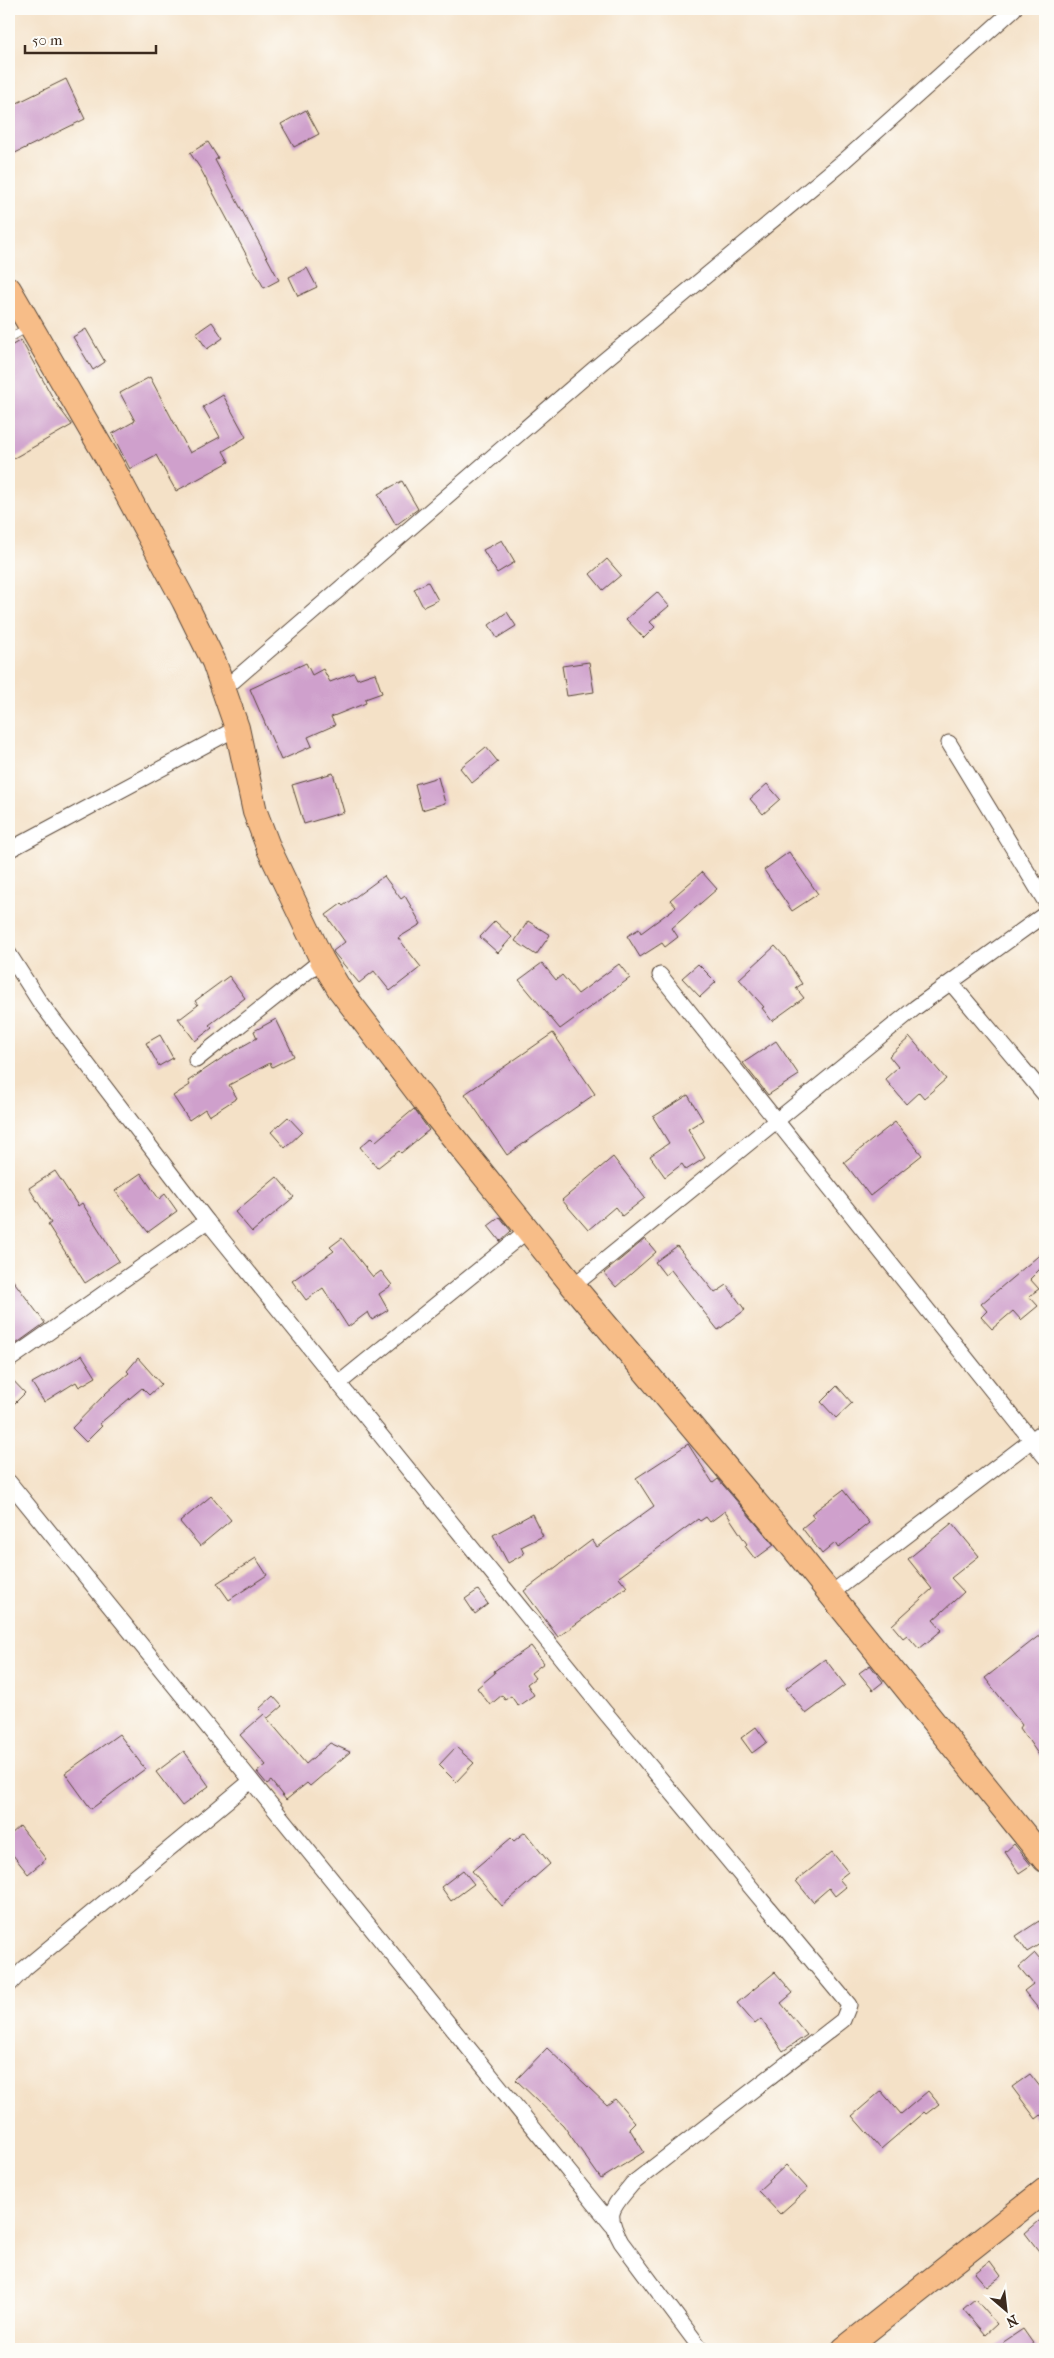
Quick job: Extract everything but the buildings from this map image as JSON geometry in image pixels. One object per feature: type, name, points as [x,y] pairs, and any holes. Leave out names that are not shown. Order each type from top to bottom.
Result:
[{"type":"highway","points":[[9,289],[112,468],[180,592],[224,689],[237,728],[255,812],[269,849],[322,960],[340,990],[573,1286],[782,1534],[829,1595],[1045,1860]]},
{"type":"highway","points":[[844,2349],[1045,2190]]},
{"type":"street","points":[[224,689],[594,368],[845,160],[1014,9]]},
{"type":"street","points":[[9,850],[237,728]]},
{"type":"street","points":[[949,743],[1045,901]]},
{"type":"street","points":[[573,1286],[915,1008],[1045,914]]},
{"type":"street","points":[[9,954],[39,1001],[207,1221],[604,1711],[849,2005],[843,2020],[632,2184],[612,2210],[612,2224]]},
{"type":"street","points":[[196,1060],[322,960]]},
{"type":"street","points":[[660,975],[1045,1457]]},
{"type":"street","points":[[951,983],[1045,1095]]},
{"type":"street","points":[[9,1360],[207,1221]]},
{"type":"street","points":[[338,1384],[528,1230]]},
{"type":"street","points":[[829,1595],[1045,1430]]},
{"type":"street","points":[[9,1482],[612,2224],[621,2242],[701,2349]]},
{"type":"street","points":[[9,1985],[25,1968],[251,1781]]},
{"type":"lane","points":[[9,338],[31,326]]}]
